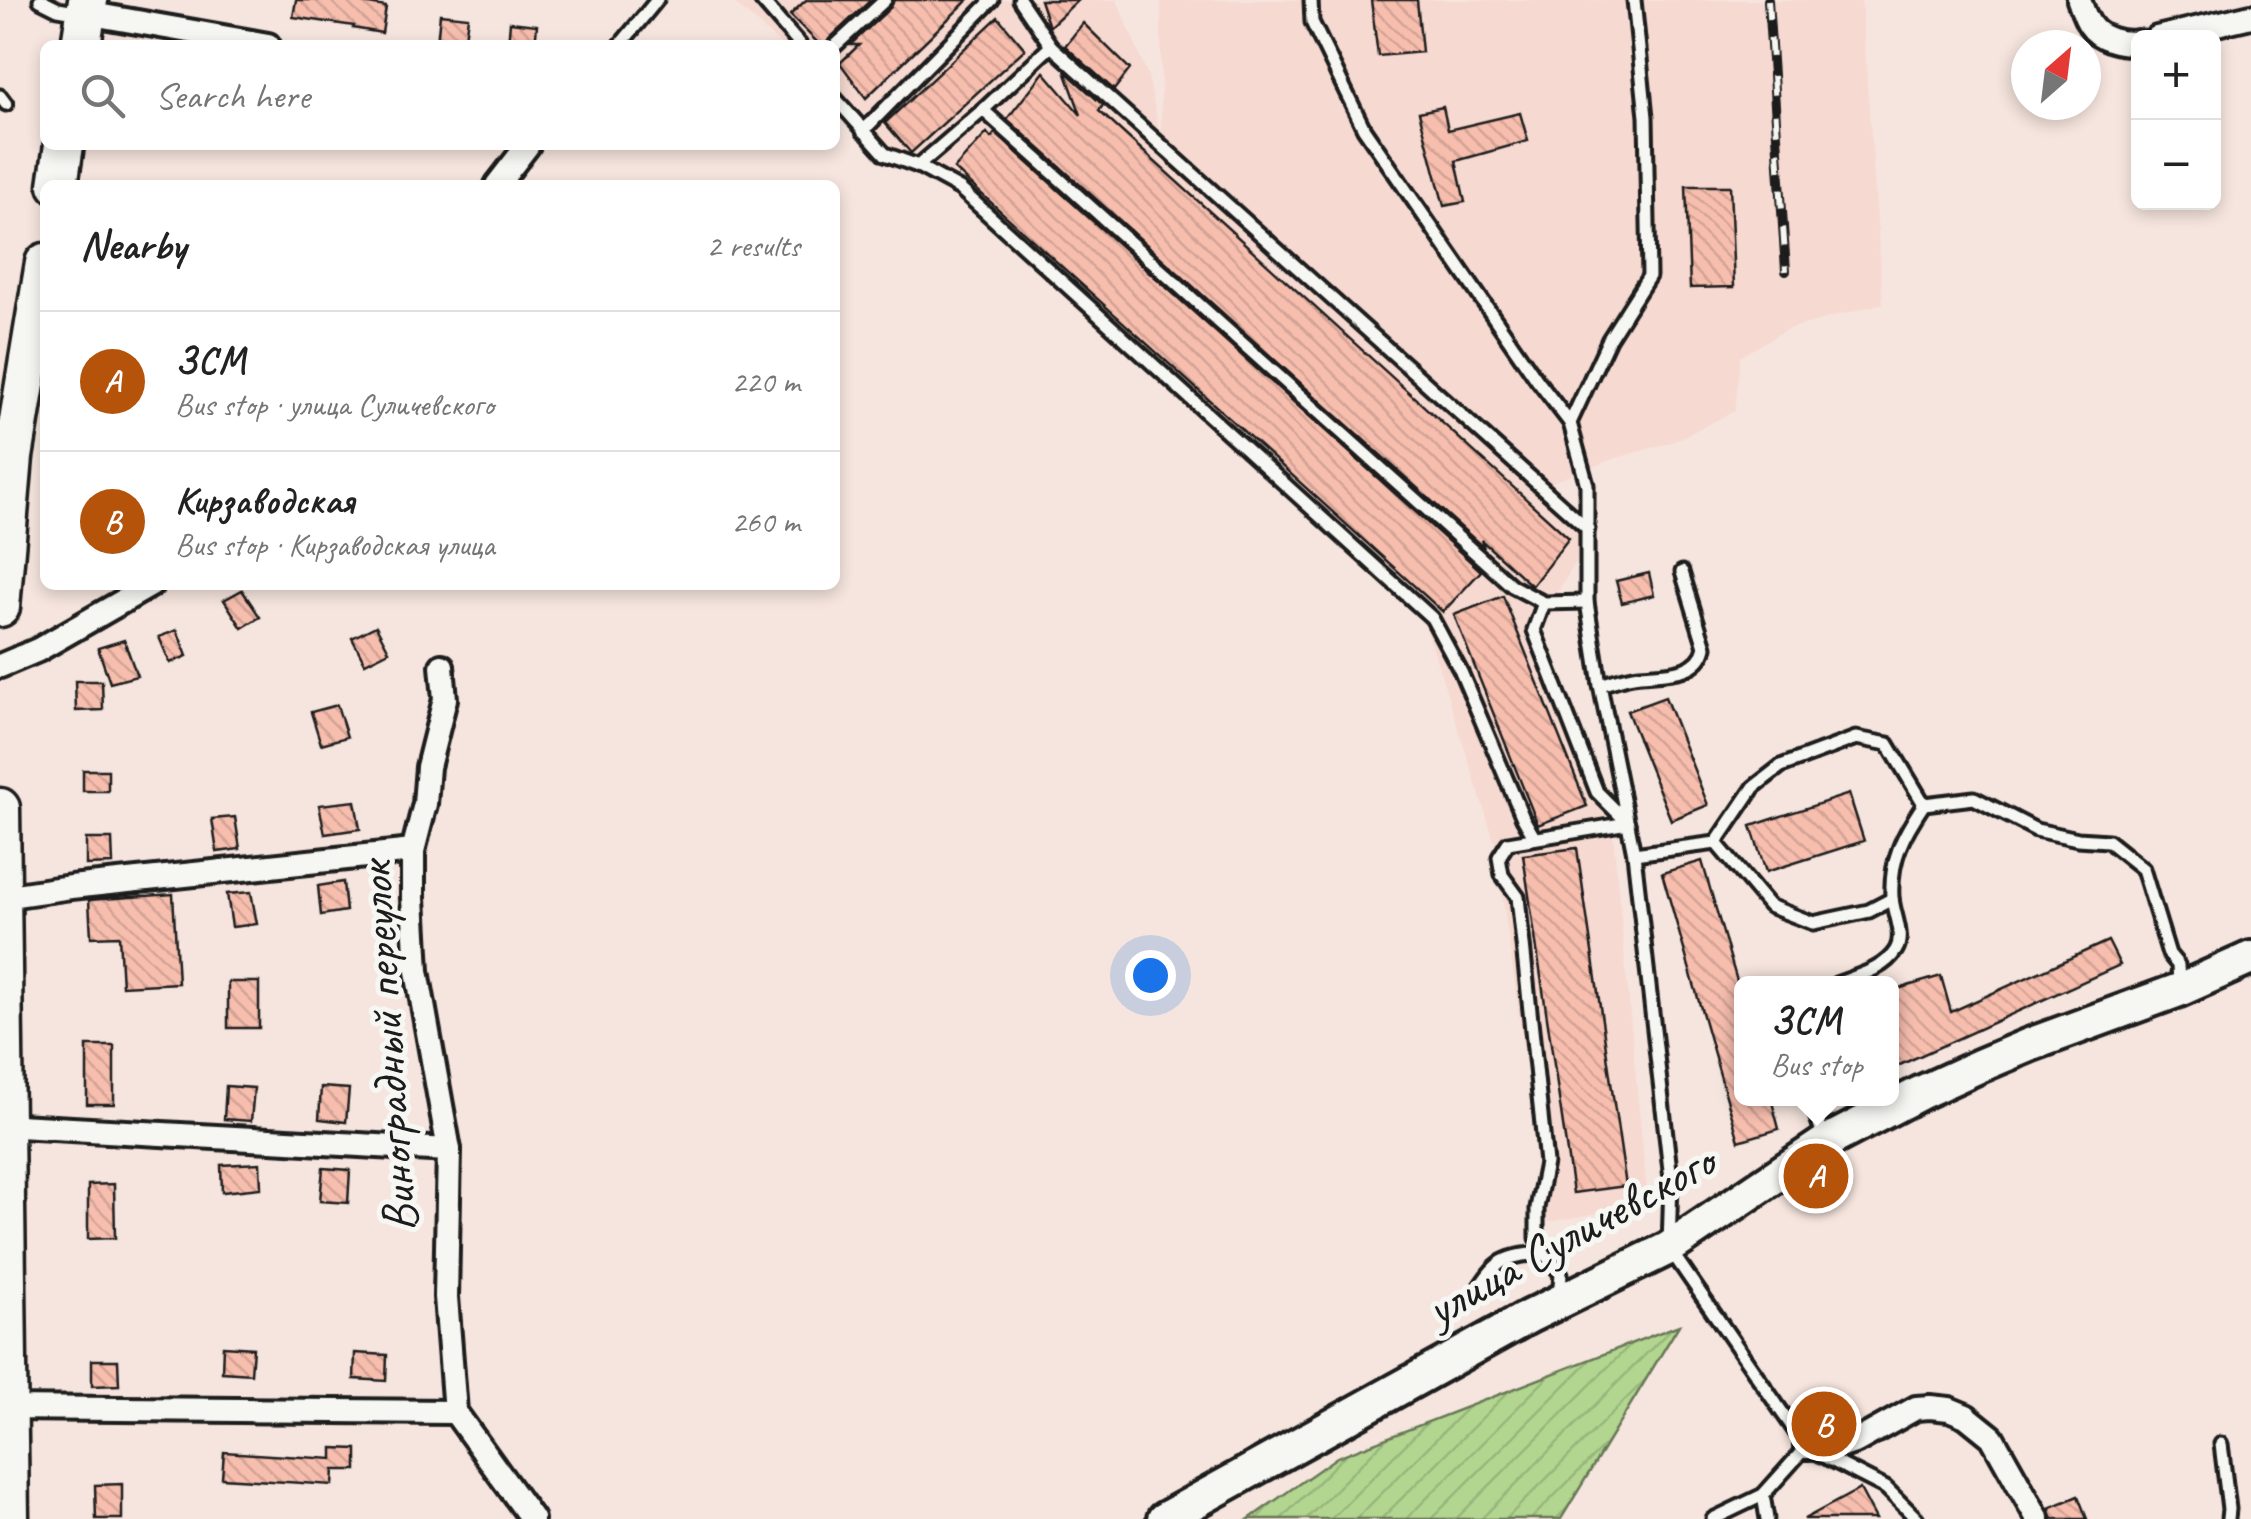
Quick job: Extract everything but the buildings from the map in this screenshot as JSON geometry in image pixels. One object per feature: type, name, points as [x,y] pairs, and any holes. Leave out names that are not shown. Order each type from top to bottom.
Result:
[{"type":"main road","points":[[59,180],[63,150]]},
{"type":"main road","points":[[0,607],[6,455],[40,287]]},
{"type":"main road","points":[[0,808],[4,1408],[9,1519]]},
{"type":"street","points":[[2080,0],[2092,29],[2131,44]]},
{"type":"street","points":[[2176,30],[2222,10],[2251,16]]},
{"type":"street","points":[[85,19],[233,40]]},
{"type":"street","points":[[500,180],[524,150]]},
{"type":"street","points":[[0,666],[38,650],[142,590]]},
{"type":"street","name":"Виноградный переулок","points":[[442,666],[445,699],[413,851],[417,971],[450,1150],[446,1297],[455,1412]]},
{"type":"street","points":[[2,897],[413,851]]},
{"type":"street","name":"улица Суличевского","points":[[1899,1104],[2029,1045],[2178,990],[2251,958]]},
{"type":"street","name":"улица Суличевского","points":[[1164,1519],[1558,1302],[1669,1248],[1826,1142],[1895,1106]]},
{"type":"street","points":[[2,1124],[450,1150]]},
{"type":"street","points":[[4,1408],[455,1412],[532,1519]]},
{"type":"street","points":[[1806,1447],[1858,1442],[1916,1408],[1950,1410],[1966,1416],[1992,1437],[2038,1519]]},
{"type":"lane","points":[[40,0],[85,19]]},
{"type":"lane","points":[[624,40],[656,0]]},
{"type":"lane","points":[[840,41],[885,0]]},
{"type":"lane","points":[[863,131],[992,0]]},
{"type":"lane","points":[[1020,0],[1051,46],[1588,529]]},
{"type":"lane","points":[[1311,0],[1312,22],[1364,128],[1570,423],[1587,484],[1587,602],[1634,854],[1672,1179],[1669,1248],[1806,1447],[1886,1488],[1917,1519]]},
{"type":"lane","points":[[1570,423],[1609,339],[1649,276],[1646,117],[1634,0]]},
{"type":"lane","points":[[766,1],[796,40]]},
{"type":"lane","points":[[918,166],[1051,46]]},
{"type":"lane","points":[[840,104],[885,154],[918,166],[960,189],[1432,618],[1461,672],[1534,838]]},
{"type":"lane","points":[[983,110],[1512,586],[1544,603],[1587,602]]},
{"type":"lane","points":[[1600,684],[1628,676],[1684,670],[1703,656],[1705,647],[1682,572]]},
{"type":"lane","points":[[1544,603],[1534,630],[1597,792],[1628,823]]},
{"type":"lane","points":[[1634,854],[1716,843],[1754,786],[1781,766],[1856,738],[1888,744],[1924,804]]},
{"type":"lane","points":[[1924,804],[1974,798],[2036,830],[2108,841],[2143,869],[2169,954],[2178,966],[2178,990]]},
{"type":"lane","points":[[1857,976],[1878,968],[1894,954],[1900,941],[1892,899],[1894,865],[1904,835],[1924,804]]},
{"type":"lane","points":[[1558,1302],[1561,1274],[1537,1238],[1537,1208],[1546,1162],[1518,897],[1502,875],[1499,857],[1508,842],[1628,823]]},
{"type":"lane","points":[[1716,843],[1769,906],[1813,923],[1869,911],[1892,899]]},
{"type":"lane","points":[[1813,1106],[1826,1142]]},
{"type":"lane","points":[[1475,1294],[1492,1267],[1515,1255],[1544,1253]]},
{"type":"lane","points":[[2221,1444],[2228,1519]]},
{"type":"lane","points":[[1713,1519],[1763,1494],[1806,1447]]},
{"type":"lane","points":[[1763,1494],[1767,1519]]},
{"type":"shaded area","points":[[731,0],[1117,0],[1148,76],[1161,140],[1161,0],[1861,0],[1883,303],[1785,330],[1740,357],[1735,411],[1672,442],[1552,482],[1588,542],[1539,622],[1613,835],[1648,1204],[1548,1222],[1495,843],[1423,618],[1080,299],[840,99],[840,40],[775,40]]},
{"type":"green space","points":[[1679,1325],[1561,1519],[1249,1519],[1337,1457]]},
{"type":"railway","points":[[1768,0],[1786,271]]},
{"type":"place","name":"ЗСМ","points":[[1816,1176]]},
{"type":"place","name":"Кирзаводская","points":[[1824,1424]]}]
